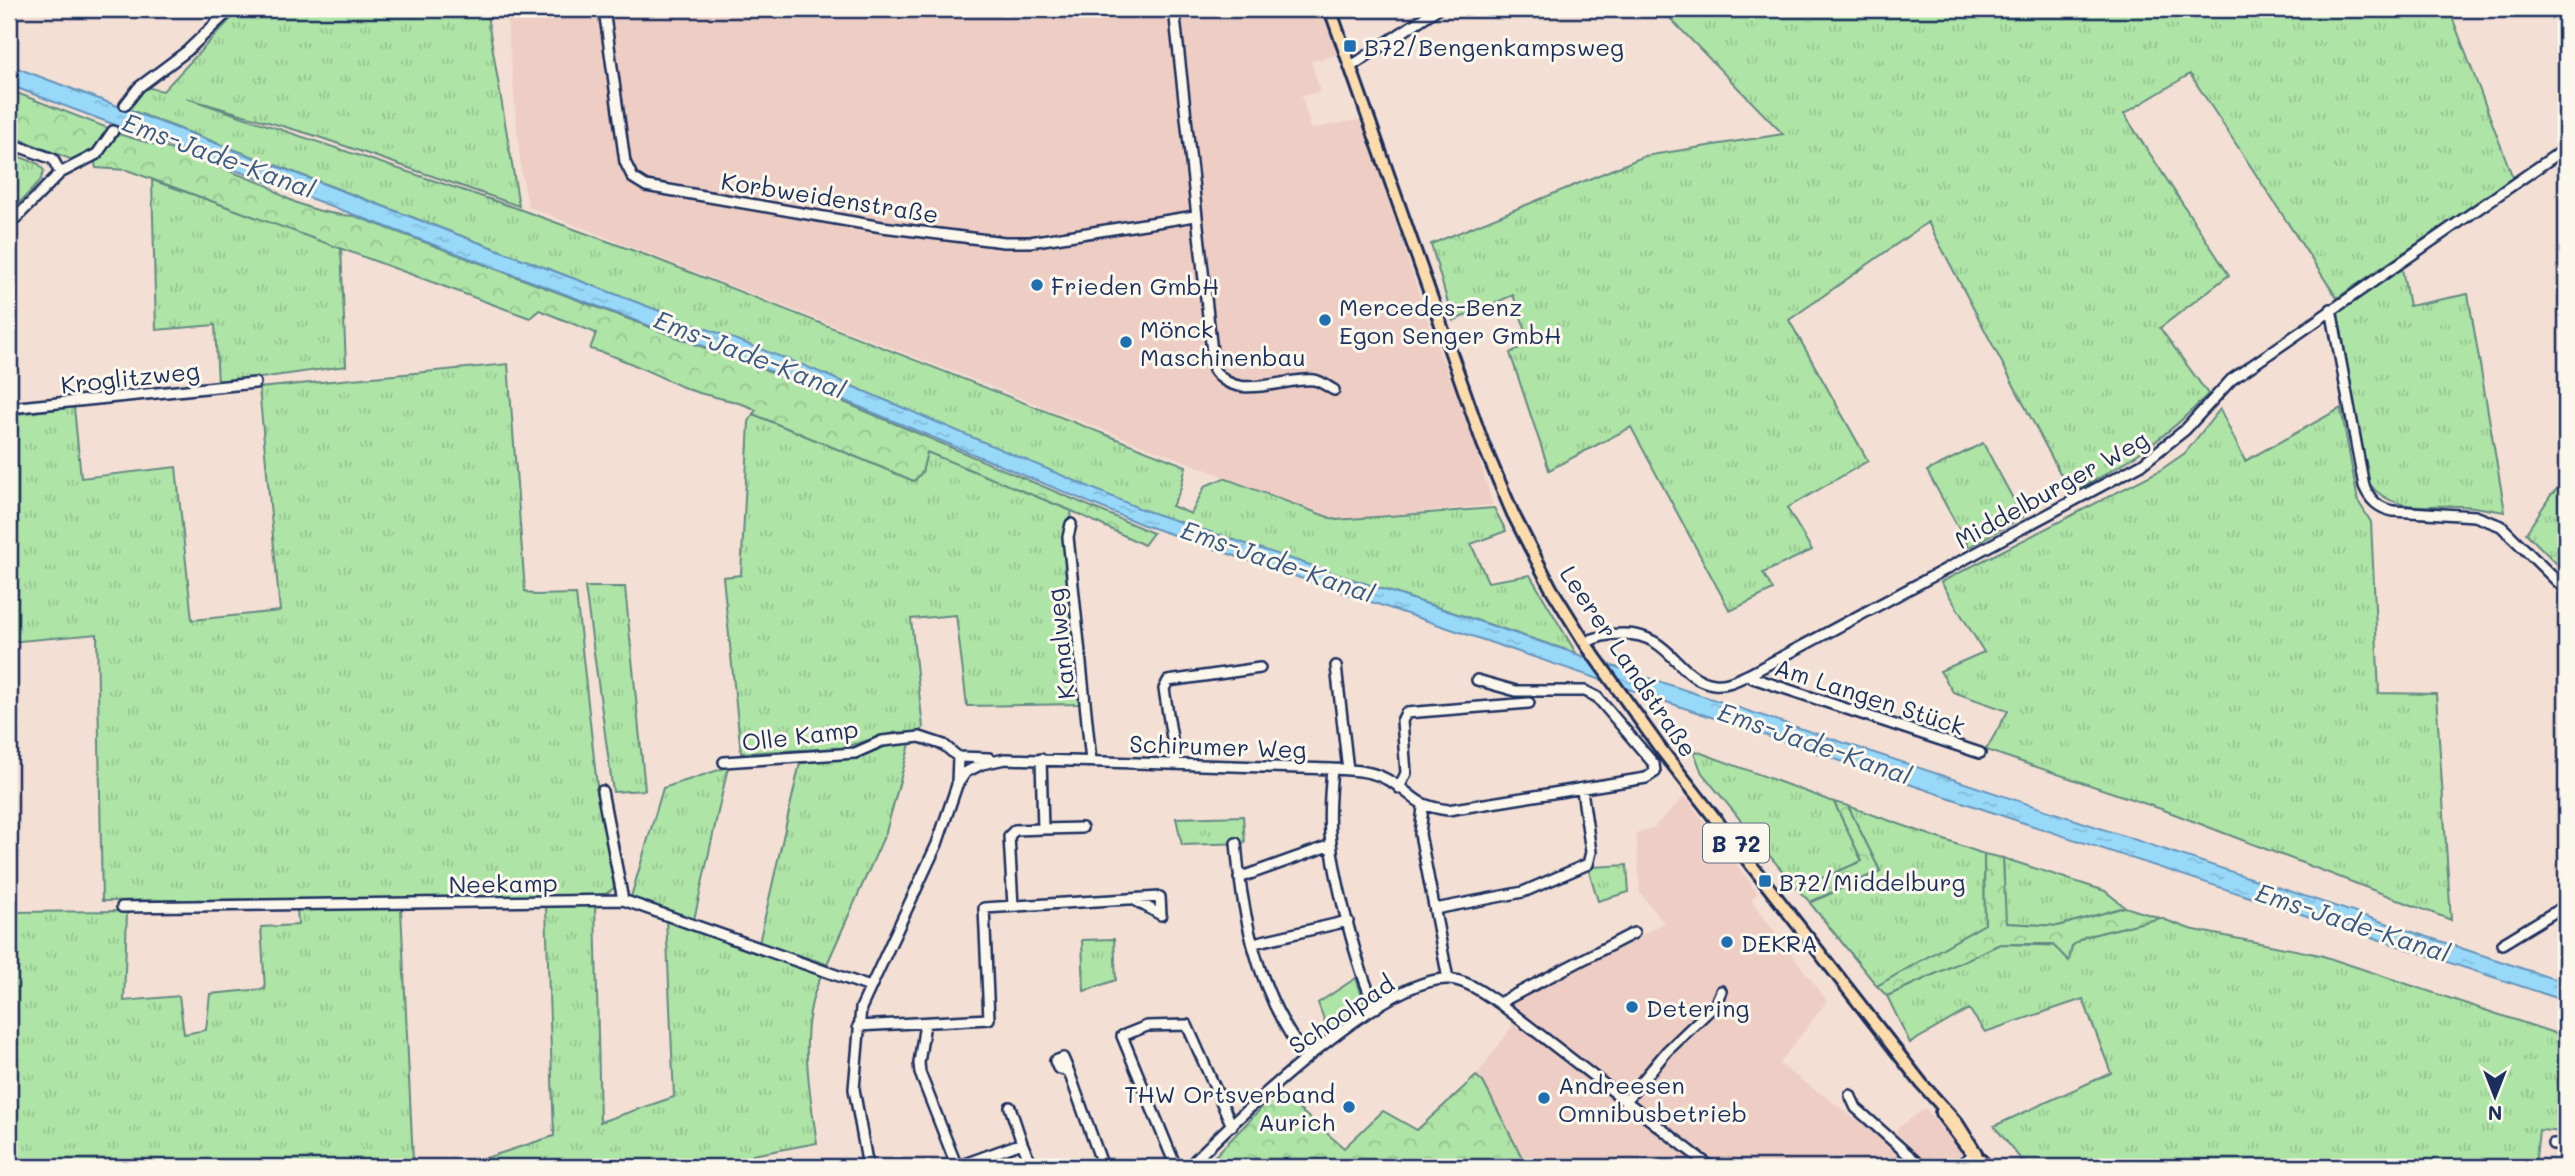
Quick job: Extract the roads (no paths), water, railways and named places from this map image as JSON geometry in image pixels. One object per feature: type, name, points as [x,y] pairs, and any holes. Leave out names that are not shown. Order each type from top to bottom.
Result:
[{"type":"main road","name":"Leerer Landstraße","points":[[1330,9],[1485,451],[1551,588],[1626,702],[1922,1084],[1956,1123],[1981,1162]]},
{"type":"street","points":[[125,105],[139,87],[187,51],[231,9]]},
{"type":"street","name":"Korbweidenstraße","points":[[604,9],[625,162],[633,178],[646,186],[882,227],[1004,242],[1030,242],[1195,216]]},
{"type":"street","points":[[1174,9],[1214,370],[1220,379],[1228,384],[1244,387],[1316,380],[1334,390]]},
{"type":"street","points":[[1350,67],[1437,9]]},
{"type":"street","points":[[9,225],[60,173],[97,154],[113,131]]},
{"type":"street","points":[[9,143],[53,159],[60,173]]},
{"type":"street","name":"Middelburger Weg","points":[[1586,645],[1601,635],[1637,634],[1657,642],[1690,673],[1705,682],[1724,684],[1750,674],[2142,464],[2185,430],[2231,380],[2566,148]]},
{"type":"street","points":[[2331,309],[2364,486],[2370,498],[2393,512],[2475,516],[2501,526],[2566,590]]},
{"type":"street","name":"Kroglitzweg","points":[[9,408],[255,383]]},
{"type":"street","name":"Kanalweg","points":[[1071,524],[1068,537],[1091,761]]},
{"type":"street","points":[[1336,666],[1348,770]]},
{"type":"street","points":[[1176,763],[1164,689],[1168,681],[1260,668]]},
{"type":"street","name":"Am Langen Stück","points":[[1750,674],[1753,678],[1980,753]]},
{"type":"street","points":[[1448,979],[1420,834],[1423,807],[1448,810],[1582,790],[1650,778],[1655,772],[1654,764],[1597,697],[1585,691],[1516,691],[1477,680]]},
{"type":"street","points":[[1399,788],[1406,773],[1402,720],[1406,713],[1529,702]]},
{"type":"street","name":"Olle Kamp","points":[[724,762],[855,753],[882,741],[920,737],[944,745],[958,757],[1005,759]]},
{"type":"street","points":[[868,1167],[854,1089],[858,1026],[870,986],[937,844],[957,785],[958,757]]},
{"type":"street","name":"Schirumer Weg","points":[[957,785],[974,768],[1005,759],[1332,769],[1373,773],[1399,788],[1423,807]]},
{"type":"street","points":[[1041,759],[1043,829]]},
{"type":"street","points":[[1332,769],[1329,816],[1331,845],[1365,984],[1376,1008]]},
{"type":"street","points":[[1435,909],[1523,892],[1588,864],[1591,852],[1582,790]]},
{"type":"street","points":[[602,791],[623,900]]},
{"type":"street","points":[[1013,905],[1009,836],[1015,830],[1082,828]]},
{"type":"street","points":[[1236,843],[1239,877],[1269,998],[1289,1035],[1307,1058]]},
{"type":"street","points":[[1239,877],[1331,845]]},
{"type":"street","points":[[858,1026],[989,1019],[984,908],[1133,899]]},
{"type":"street","name":"Neekamp","points":[[122,907],[623,900],[870,986]]},
{"type":"street","points":[[2502,944],[2566,905]]},
{"type":"street","points":[[1254,943],[1348,921]]},
{"type":"street","points":[[1499,1003],[1634,933]]},
{"type":"street","name":"Schoolpad","points":[[1188,1167],[1307,1058],[1376,1008],[1422,984],[1448,979],[1466,983],[1499,1003],[1711,1167]]},
{"type":"street","points":[[1625,1102],[1667,1051],[1715,1004],[1721,991]]},
{"type":"street","points":[[925,1023],[920,1073],[957,1167],[1022,1143]]},
{"type":"street","points":[[1176,1167],[1122,1036],[1147,1026],[1187,1025],[1231,1126]]},
{"type":"street","points":[[1069,1072],[1103,1167]]},
{"type":"street","points":[[1850,1095],[1856,1108],[1922,1167]]},
{"type":"street","points":[[1010,1107],[1032,1167]]},
{"type":"street","points":[[2553,1144],[2566,1145]]},
{"type":"street","points":[[1957,1167],[1981,1162]]},
{"type":"water","name":"Ems-Jade-Kanal","points":[[9,65],[805,366],[1141,509],[2554,979],[2566,984],[2566,1001],[2021,822],[1141,524],[802,383],[9,85]]},
{"type":"place","name":"B72/Bengenkampsweg","points":[[1350,46]]},
{"type":"place","name":"Frieden GmbH","points":[[1037,285]]},
{"type":"place","name":"Mercedes-Benz Egon Senger GmbH","points":[[1325,320]]},
{"type":"place","name":"Mönck Maschinenbau","points":[[1126,342]]},
{"type":"place","name":"B72/Middelburg","points":[[1765,881]]},
{"type":"place","name":"DEKRA","points":[[1727,942]]},
{"type":"place","name":"Detering","points":[[1632,1007]]},
{"type":"place","name":"Andreesen Omnibusbetrieb","points":[[1544,1098]]},
{"type":"place","name":"THW Ortsverband Aurich","points":[[1349,1107]]}]
